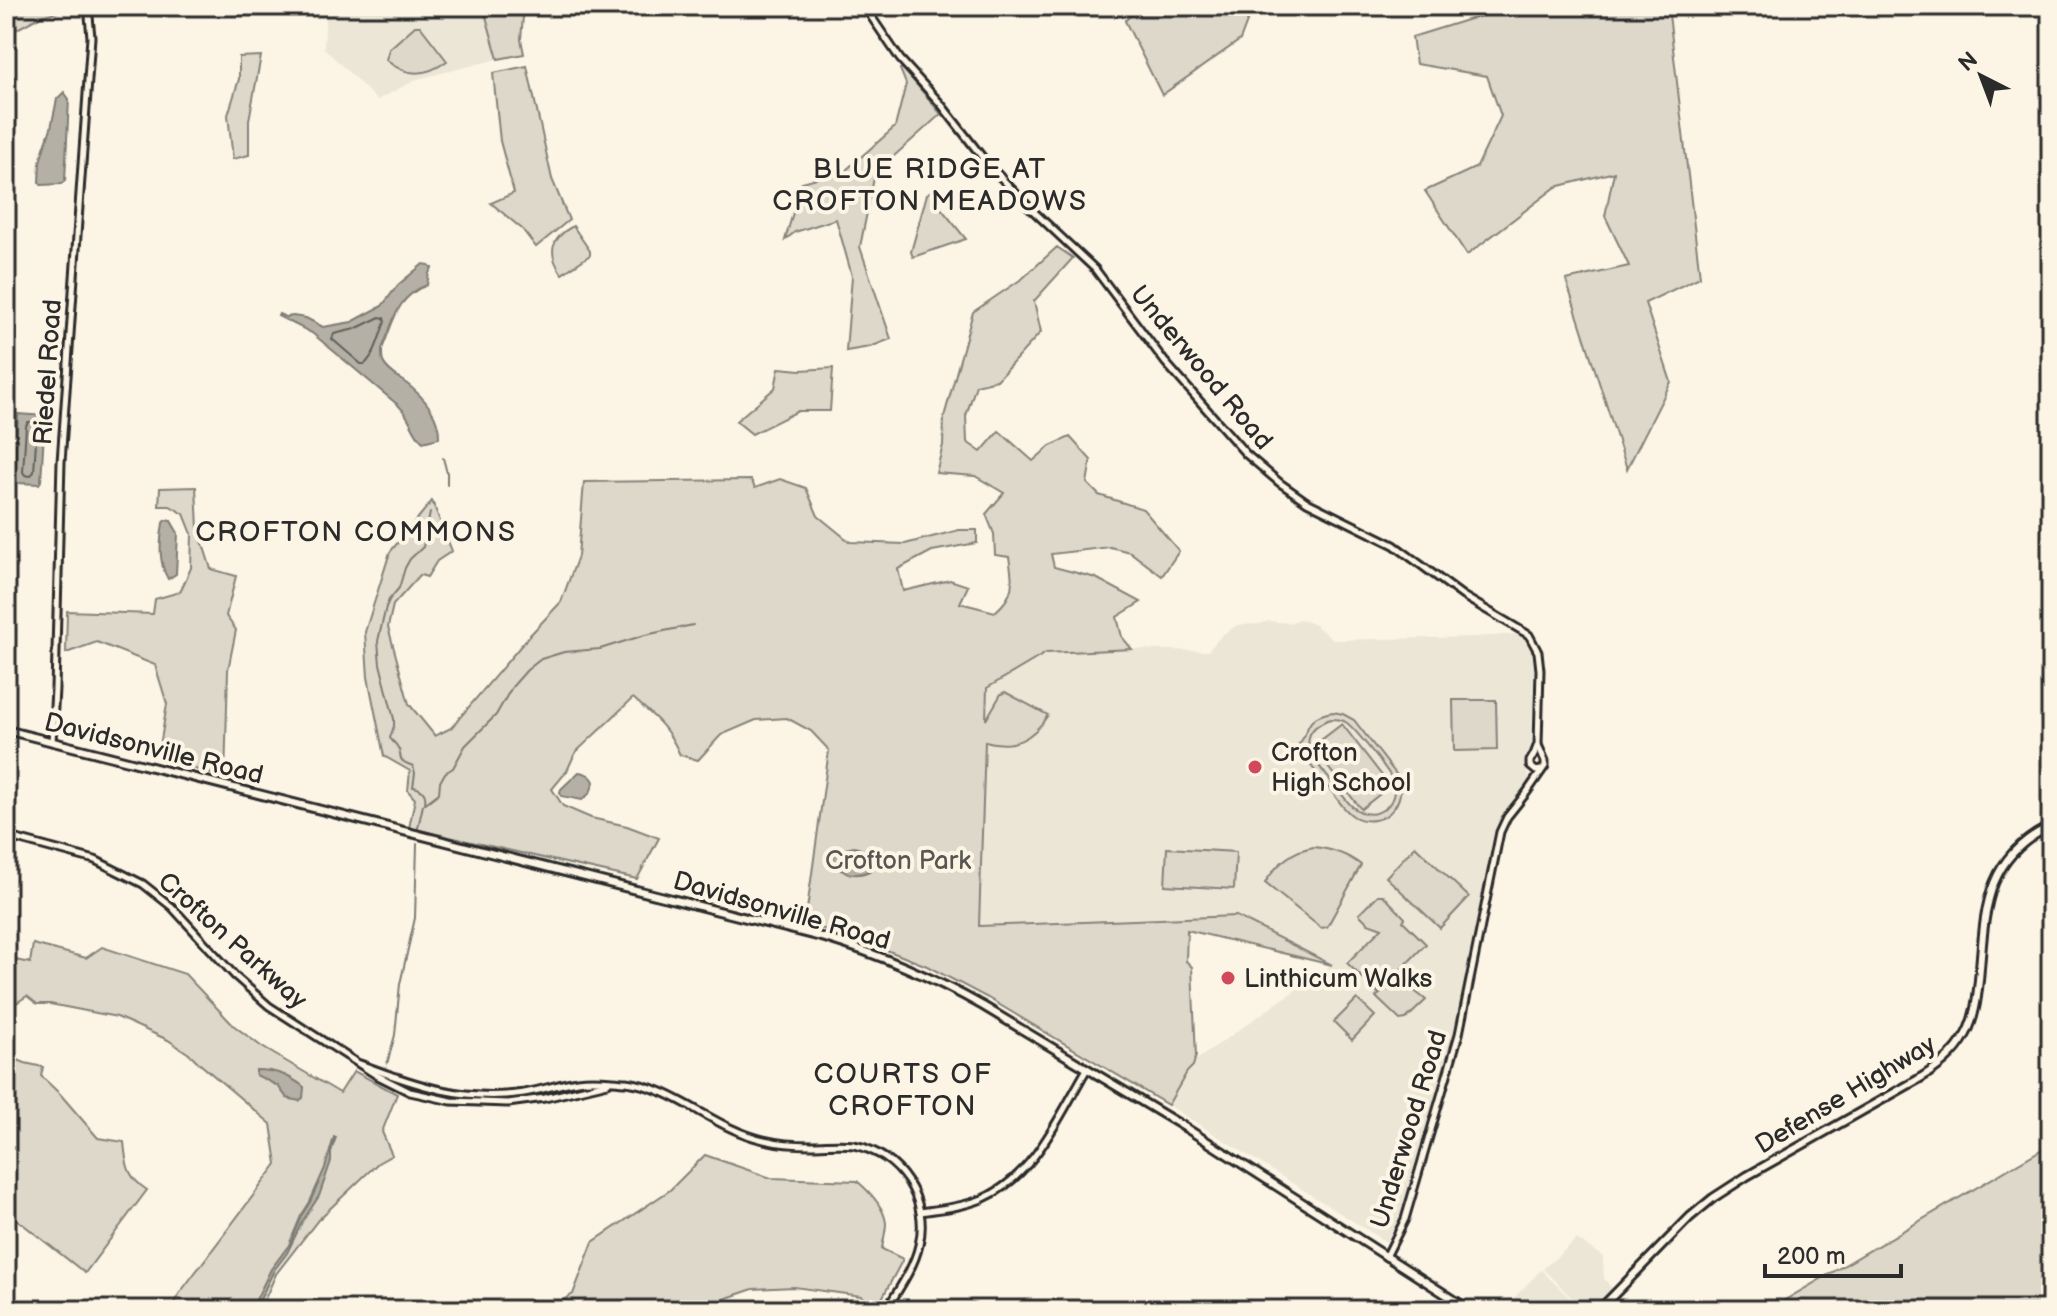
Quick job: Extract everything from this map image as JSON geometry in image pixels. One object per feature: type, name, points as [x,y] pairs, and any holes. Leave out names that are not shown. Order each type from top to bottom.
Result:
[{"type":"main road","name":"Davidsonville Road","points":[[6,730],[855,947],[902,965],[951,988],[1087,1069],[1230,1156],[1470,1310]]},
{"type":"main road","name":"Defense Highway","points":[[1599,1310],[1690,1217],[1723,1191],[1917,1080],[1954,1052],[1968,1032],[1974,1013],[1986,911],[1993,883],[2003,865],[2017,850],[2031,837],[2051,826]]},
{"type":"street","name":"Riedel Road","points":[[52,742],[61,462],[91,37],[88,6]]},
{"type":"street","name":"Underwood Road","points":[[864,6],[900,59],[945,109],[986,162],[1095,269],[1165,362],[1246,454],[1307,502],[1394,545],[1470,601],[1529,635],[1536,646],[1539,660],[1540,714],[1538,744],[1533,757]]},
{"type":"street","name":"Underwood Road","points":[[1538,744],[1542,757]]},
{"type":"street","points":[[1531,768],[1541,770],[1545,763],[1542,757],[1533,757],[1529,763],[1532,785]]},
{"type":"street","name":"Underwood Road","points":[[1386,1257],[1405,1219],[1459,1034],[1500,832],[1507,817],[1541,770]]},
{"type":"street","name":"Crofton Parkway","points":[[6,838],[95,860],[143,884],[172,907],[235,976],[269,1006],[360,1064],[426,1088],[471,1095],[525,1093],[597,1079],[663,1092],[731,1130],[762,1140],[794,1145],[849,1144],[867,1148],[887,1159],[907,1179],[920,1212],[916,1254],[886,1310]]},
{"type":"street","points":[[920,1212],[972,1203],[1018,1176],[1041,1147],[1087,1069]]},
{"type":"shaded area","points":[[326,6],[483,6],[498,59],[418,79],[377,100],[324,48]]},
{"type":"shaded area","name":"Crofton High School","points":[[1300,619],[1315,625],[1334,640],[1521,634],[1529,643],[1535,660],[1531,750],[1524,759],[1530,781],[1504,814],[1497,830],[1454,1032],[1418,1163],[1400,1217],[1386,1242],[1168,1105],[1195,1061],[1331,965],[1236,916],[979,927],[987,688],[1046,653],[1132,649],[1208,651],[1222,635],[1237,625],[1268,621],[1289,623]]},
{"type":"shaded area","points":[[1577,1239],[1603,1257],[1604,1278],[1612,1289],[1591,1310],[1584,1310],[1543,1269]]},
{"type":"shaded area","points":[[1541,1270],[1582,1310],[1502,1310]]},
{"type":"green space","points":[[6,6],[80,6],[41,16],[6,35]]},
{"type":"green space","points":[[483,6],[524,6],[521,39],[524,54],[498,59]]},
{"type":"green space","points":[[1139,6],[1253,6],[1240,40],[1162,95],[1125,21]]},
{"type":"green space","points":[[1512,6],[1668,6],[1700,277],[1645,303],[1671,382],[1627,469],[1566,280],[1629,266],[1605,216],[1614,172],[1556,187],[1467,255],[1425,191],[1477,167],[1501,116],[1487,76],[1416,64],[1412,37]]},
{"type":"green space","points":[[415,26],[420,26],[447,61],[432,70],[409,72],[386,60],[389,49]]},
{"type":"green space","points":[[261,56],[249,120],[249,155],[233,159],[228,115],[239,79],[239,57]]},
{"type":"green space","points":[[527,66],[552,179],[569,220],[536,247],[522,229],[491,203],[514,193],[500,141],[493,73]]},
{"type":"green space","points":[[903,68],[941,114],[875,173],[860,247],[891,339],[846,351],[852,276],[836,219],[795,232],[785,240],[802,182],[846,170],[895,127],[906,84],[900,69]]},
{"type":"green space","points":[[937,186],[940,207],[966,239],[913,257],[911,252],[927,194]]},
{"type":"green space","points":[[573,226],[590,255],[562,274],[554,259],[554,247],[560,236]]},
{"type":"green space","name":"Crofton Park","points":[[1057,247],[1073,258],[1034,301],[1041,332],[997,380],[976,385],[966,416],[967,442],[981,452],[999,431],[1033,461],[1050,446],[1070,437],[1091,460],[1087,483],[1099,495],[1143,509],[1179,551],[1162,576],[1130,552],[1110,547],[1051,554],[1054,567],[1096,578],[1141,602],[1117,617],[1122,637],[1132,649],[1046,653],[987,688],[986,720],[1005,692],[1048,715],[1035,731],[1021,740],[1004,744],[985,741],[979,926],[1236,916],[1332,965],[1187,930],[1186,961],[1192,967],[1196,1056],[1168,1105],[988,998],[927,966],[856,938],[805,924],[829,750],[811,731],[787,718],[756,720],[721,735],[698,760],[680,755],[661,724],[633,698],[575,753],[567,771],[552,789],[563,806],[591,818],[627,826],[659,838],[637,879],[409,828],[415,799],[408,791],[410,771],[384,756],[368,677],[365,632],[390,552],[432,501],[452,551],[437,561],[427,577],[420,575],[393,605],[388,627],[409,704],[435,736],[451,728],[561,602],[578,556],[584,482],[751,480],[755,488],[780,479],[806,488],[818,516],[850,542],[905,544],[959,530],[977,530],[977,543],[932,551],[898,569],[903,591],[950,580],[968,586],[960,603],[995,612],[1010,593],[1011,574],[1009,557],[995,555],[994,534],[986,514],[1004,493],[975,476],[936,473],[943,445],[944,417],[973,312],[1023,278]]},
{"type":"green space","points":[[779,368],[833,368],[830,411],[798,411],[752,434],[736,421],[775,388]]},
{"type":"green space","points":[[196,487],[198,528],[211,569],[236,576],[226,616],[236,630],[228,670],[225,778],[158,758],[167,704],[155,665],[97,642],[66,653],[67,611],[153,614],[155,599],[180,592],[191,568],[192,534],[184,514],[170,506],[159,506],[160,488]]},
{"type":"green space","points":[[1453,700],[1496,700],[1497,750],[1454,751]]},
{"type":"green space","points":[[1333,712],[1354,720],[1396,774],[1400,787],[1396,805],[1380,819],[1369,820],[1350,814],[1296,747],[1311,722]],"holes":[[[1330,719],[1343,721],[1351,727],[1390,776],[1394,785],[1393,796],[1390,804],[1381,811],[1367,814],[1353,808],[1310,751],[1310,733]]]},
{"type":"green space","points":[[1342,724],[1390,786],[1361,809],[1312,747]]},
{"type":"green space","points":[[1415,846],[1469,897],[1440,928],[1386,877]]},
{"type":"green space","points":[[1314,847],[1339,853],[1361,865],[1327,927],[1321,928],[1265,883],[1285,859]]},
{"type":"green space","points":[[1167,848],[1236,852],[1234,889],[1165,885]]},
{"type":"green space","points":[[1378,895],[1383,895],[1426,944],[1378,993],[1347,963],[1382,928],[1368,923],[1359,914]]},
{"type":"green space","points":[[33,944],[86,958],[102,947],[185,974],[233,1025],[262,1047],[340,1093],[354,1071],[397,1094],[382,1132],[392,1155],[378,1163],[318,1220],[276,1274],[260,1310],[170,1310],[277,1164],[271,1124],[192,1056],[168,1040],[117,1017],[37,1004],[27,996],[10,1007],[6,999],[6,958],[30,963]]},
{"type":"green space","points":[[1398,986],[1412,989],[1426,1000],[1406,1019],[1400,1020],[1376,997]]},
{"type":"green space","points":[[1357,999],[1375,1016],[1352,1040],[1334,1022]]},
{"type":"green space","points":[[6,1055],[43,1067],[41,1076],[98,1138],[124,1142],[129,1169],[135,1180],[147,1190],[85,1273],[6,1211]]},
{"type":"green space","points":[[2051,1144],[2051,1310],[1768,1310]]},
{"type":"green space","points":[[705,1155],[771,1178],[857,1181],[862,1185],[876,1200],[885,1217],[882,1249],[903,1259],[878,1306],[861,1296],[794,1287],[753,1289],[699,1310],[547,1310],[573,1294],[593,1242],[670,1190]]},
{"type":"water","points":[[64,92],[69,99],[65,181],[42,185],[39,182],[40,162],[57,99]]},
{"type":"water","points":[[423,264],[432,268],[427,285],[402,303],[382,349],[386,367],[409,385],[433,412],[439,438],[423,442],[398,405],[312,333],[278,316],[306,318],[323,327],[352,322],[382,306],[398,285]]},
{"type":"water","points":[[18,414],[45,416],[39,484],[14,481]]},
{"type":"water","points":[[165,520],[171,521],[178,533],[176,574],[168,579],[161,552]]},
{"type":"water","points":[[579,772],[593,780],[590,793],[582,800],[561,796],[561,789]]},
{"type":"water","points":[[854,847],[867,852],[872,858],[871,870],[852,874],[835,866],[833,858],[837,851]]},
{"type":"water","points":[[256,1070],[276,1072],[293,1079],[304,1087],[303,1098],[299,1101],[287,1098],[278,1086],[256,1075]]},
{"type":"water","points":[[334,1137],[331,1161],[319,1196],[274,1270],[255,1310],[251,1310],[310,1202]]},
{"type":"waterway","points":[[443,458],[447,485]]},
{"type":"waterway","points":[[425,802],[423,792],[413,787],[413,766],[401,759],[399,750],[390,738],[394,719],[380,664],[378,641],[389,600],[399,588],[410,559],[423,547],[430,513]]},
{"type":"waterway","points":[[418,828],[423,805],[439,793],[445,773],[453,768],[465,746],[496,715],[512,687],[541,659],[564,652],[600,649],[693,625]]},
{"type":"waterway","points":[[387,1064],[415,918],[417,844]]},
{"type":"place","name":"Crofton High School","points":[[1255,767]]},
{"type":"place","name":"Linthicum Walks","points":[[1228,978]]},
{"type":"district","name":"BLUE RIDGE AT CROFTON MEADOWS","points":[[930,184]]},
{"type":"district","name":"CROFTON COMMONS","points":[[356,531]]},
{"type":"district","name":"COURTS OF CROFTON","points":[[903,1089]]}]
